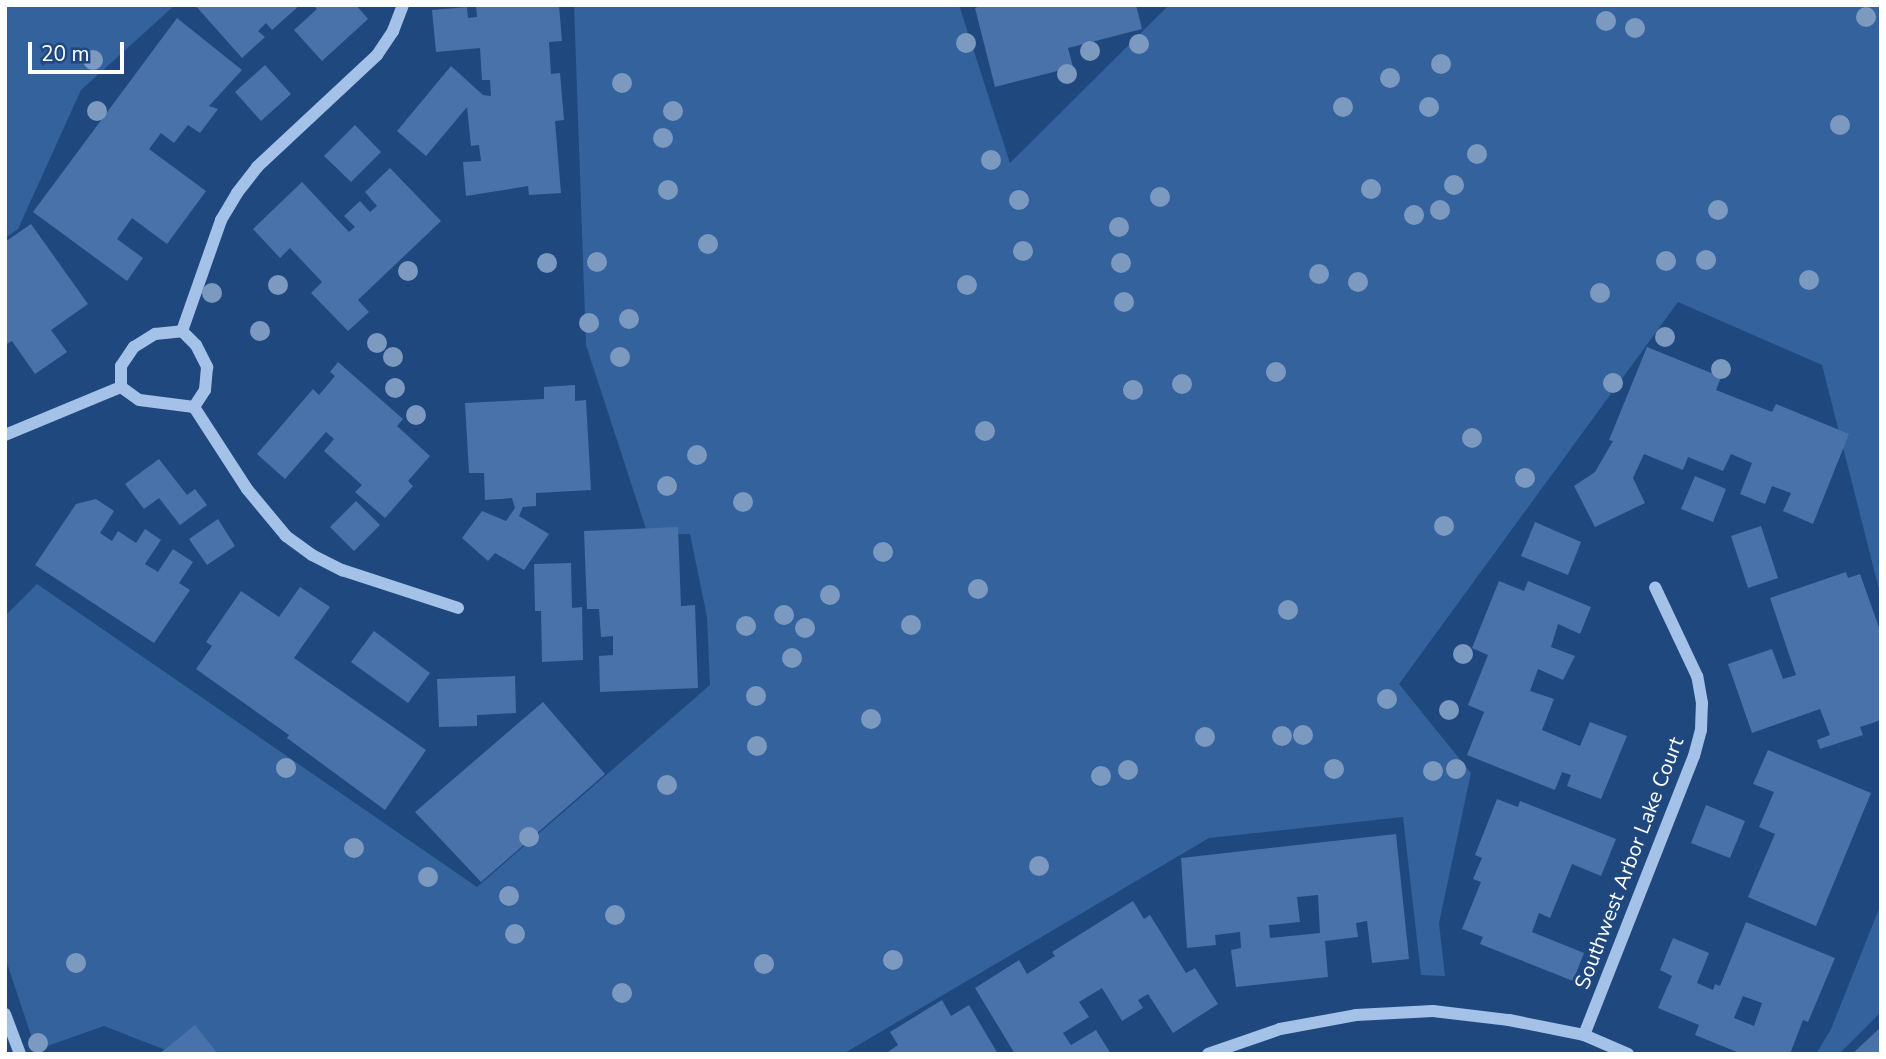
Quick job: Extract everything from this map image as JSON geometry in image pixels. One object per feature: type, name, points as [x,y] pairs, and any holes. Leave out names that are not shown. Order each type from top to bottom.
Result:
[{"type":"street","points":[[182,331],[221,220],[237,193],[257,167],[377,55],[393,31],[403,5]]},
{"type":"street","points":[[121,387],[121,366],[134,347],[155,334],[182,331],[197,345],[207,367],[205,390],[194,407]]},
{"type":"street","points":[[121,387],[139,400],[194,407],[247,489],[286,536],[312,555],[342,570],[458,608]]},
{"type":"street","points":[[5,435],[121,387]]},
{"type":"street","name":"Southwest Arbor Lake Court","points":[[1584,1035],[1694,756],[1701,730],[1702,703],[1698,676],[1655,587]]},
{"type":"street","points":[[1208,1054],[1280,1029],[1394,1012],[1472,1014],[1584,1035],[1628,1054]]},
{"type":"street","points":[[5,1014],[20,1054]]},
{"type":"shaded area","points":[[5,5],[175,5],[81,90],[18,229],[5,238]]},
{"type":"shaded area","points":[[574,5],[959,5],[1010,163],[1169,5],[1881,5],[1881,597],[1822,365],[1678,302],[1399,684],[1471,773],[1439,923],[1445,976],[1421,975],[1403,817],[1209,838],[843,1054],[176,1054],[104,1026],[36,1050],[5,957],[5,616],[37,584],[477,887],[710,685],[707,617],[690,534],[648,535],[586,345]]},
{"type":"shaded area","points":[[1881,904],[1881,1012],[1839,1054],[1816,1054],[1831,1029]]},
{"type":"building","points":[[195,5],[300,5],[272,30],[266,23],[258,31],[265,37],[242,58]]},
{"type":"building","points":[[313,5],[356,5],[368,19],[322,61],[294,30],[317,9]]},
{"type":"building","points":[[476,5],[559,5],[562,41],[549,42],[551,74],[560,73],[564,120],[555,121],[561,193],[529,195],[528,186],[466,196],[463,162],[481,161],[479,145],[471,146],[467,107],[426,156],[397,131],[451,66],[483,95],[491,96],[490,80],[482,80],[480,48],[436,52],[432,10],[467,7],[468,18],[477,17]]},
{"type":"building","points":[[984,5],[1136,5],[1142,29],[1068,48],[1073,67],[995,87],[975,8]]},
{"type":"building","points":[[177,18],[242,70],[209,106],[218,109],[200,133],[188,125],[174,143],[161,133],[149,149],[206,191],[167,244],[132,218],[117,239],[143,258],[127,281],[33,212]]},
{"type":"building","points":[[265,65],[291,94],[261,121],[235,92]]},
{"type":"building","points":[[355,125],[381,152],[351,182],[324,156]]},
{"type":"building","points":[[390,168],[441,221],[358,300],[369,312],[348,331],[311,293],[322,282],[290,248],[280,258],[253,229],[302,182],[349,232],[355,227],[344,216],[360,201],[370,212],[377,206],[365,192]]},
{"type":"building","points":[[31,224],[88,304],[51,330],[67,352],[35,374],[12,341],[5,345],[5,242]]},
{"type":"building","points":[[1647,347],[1721,377],[1716,390],[1772,412],[1776,404],[1849,434],[1813,524],[1783,511],[1791,493],[1772,486],[1765,504],[1740,494],[1752,463],[1731,454],[1723,471],[1688,457],[1683,470],[1644,454],[1633,478],[1645,503],[1595,527],[1574,486],[1595,472],[1613,441],[1609,440]]},
{"type":"building","points":[[338,362],[403,419],[397,426],[430,456],[408,481],[413,486],[385,518],[355,492],[362,485],[324,451],[334,439],[326,432],[285,479],[257,454],[313,389],[319,395],[335,376],[330,372]]},
{"type":"building","points":[[575,385],[575,401],[586,400],[591,490],[536,493],[536,506],[523,507],[519,516],[549,534],[524,570],[495,553],[488,561],[462,538],[482,511],[506,521],[515,508],[512,498],[485,500],[484,473],[469,473],[465,403],[544,399],[544,387]]},
{"type":"building","points":[[159,459],[187,495],[195,489],[207,505],[180,525],[159,498],[144,509],[125,484]]},
{"type":"building","points":[[1695,476],[1726,489],[1713,522],[1681,509]]},
{"type":"building","points":[[96,499],[114,511],[100,533],[112,541],[118,531],[136,543],[145,529],[161,540],[145,564],[158,572],[173,549],[193,562],[179,583],[190,590],[154,643],[35,565],[76,504]]},
{"type":"building","points":[[356,501],[380,525],[354,551],[330,527]]},
{"type":"building","points":[[218,519],[235,546],[207,565],[189,539]]},
{"type":"building","points":[[1535,522],[1581,542],[1568,575],[1521,556]]},
{"type":"building","points":[[1761,526],[1778,578],[1748,588],[1731,536]]},
{"type":"building","points":[[678,527],[681,606],[695,605],[698,688],[600,692],[599,656],[613,655],[613,636],[601,637],[599,609],[587,609],[584,531]]},
{"type":"building","points":[[571,563],[572,608],[582,607],[583,660],[542,662],[541,611],[535,611],[534,564]]},
{"type":"building","points":[[1846,572],[1848,578],[1860,574],[1881,633],[1881,720],[1860,727],[1863,735],[1820,749],[1817,740],[1830,735],[1820,709],[1752,733],[1728,664],[1772,649],[1783,679],[1796,675],[1770,598]]},
{"type":"building","points":[[1499,581],[1524,591],[1528,581],[1591,607],[1580,634],[1558,624],[1551,647],[1575,656],[1563,680],[1538,669],[1530,691],[1554,699],[1542,730],[1580,746],[1590,722],[1627,736],[1601,799],[1567,786],[1571,775],[1562,772],[1555,790],[1467,755],[1484,712],[1468,705],[1488,655],[1472,648]]},
{"type":"building","points":[[300,587],[330,607],[294,658],[426,750],[385,810],[287,738],[289,735],[196,669],[212,646],[206,642],[241,591],[279,617]]},
{"type":"building","points":[[374,631],[430,673],[408,703],[351,662]]},
{"type":"building","points":[[515,676],[516,713],[477,715],[477,726],[439,727],[437,679]]},
{"type":"building","points":[[543,702],[605,774],[481,882],[415,812]]},
{"type":"building","points":[[1768,750],[1871,793],[1816,926],[1748,897],[1775,834],[1759,827],[1774,792],[1753,784]]},
{"type":"building","points":[[1497,799],[1518,807],[1520,801],[1616,839],[1601,876],[1572,864],[1550,918],[1539,913],[1532,932],[1584,953],[1573,981],[1480,944],[1483,937],[1462,929],[1481,882],[1473,879],[1482,858],[1475,855]]},
{"type":"building","points":[[1706,805],[1745,821],[1730,858],[1691,843]]},
{"type":"building","points":[[1396,834],[1409,959],[1372,963],[1367,921],[1356,923],[1358,937],[1325,941],[1328,977],[1236,987],[1231,950],[1241,948],[1240,932],[1215,935],[1216,945],[1187,948],[1181,858]],"holes":[[[1318,895],[1320,933],[1270,938],[1269,925],[1300,922],[1297,897]]]},
{"type":"building","points":[[1133,901],[1144,919],[1150,915],[1186,973],[1195,968],[1218,1004],[1173,1033],[1148,994],[1138,1000],[1143,1008],[1122,1021],[1102,988],[1079,1002],[1089,1017],[1063,1033],[1071,1045],[1096,1030],[1111,1054],[1015,1054],[975,988],[1019,960],[1027,974],[1055,956],[1052,952]]},
{"type":"building","points":[[1746,922],[1835,958],[1808,1022],[1803,1020],[1790,1054],[1742,1054],[1695,1035],[1699,1025],[1658,1008],[1672,976],[1660,970],[1673,938],[1709,953],[1697,983],[1713,990],[1715,984],[1720,986]],"holes":[[[1743,996],[1762,1003],[1754,1026],[1734,1018]]]},
{"type":"building","points":[[942,1000],[951,1016],[969,1005],[998,1054],[885,1054],[898,1045],[890,1032]]},
{"type":"building","points":[[195,1025],[218,1054],[159,1054]]},
{"type":"building","points":[[1881,1027],[1881,1054],[1852,1054]]}]
